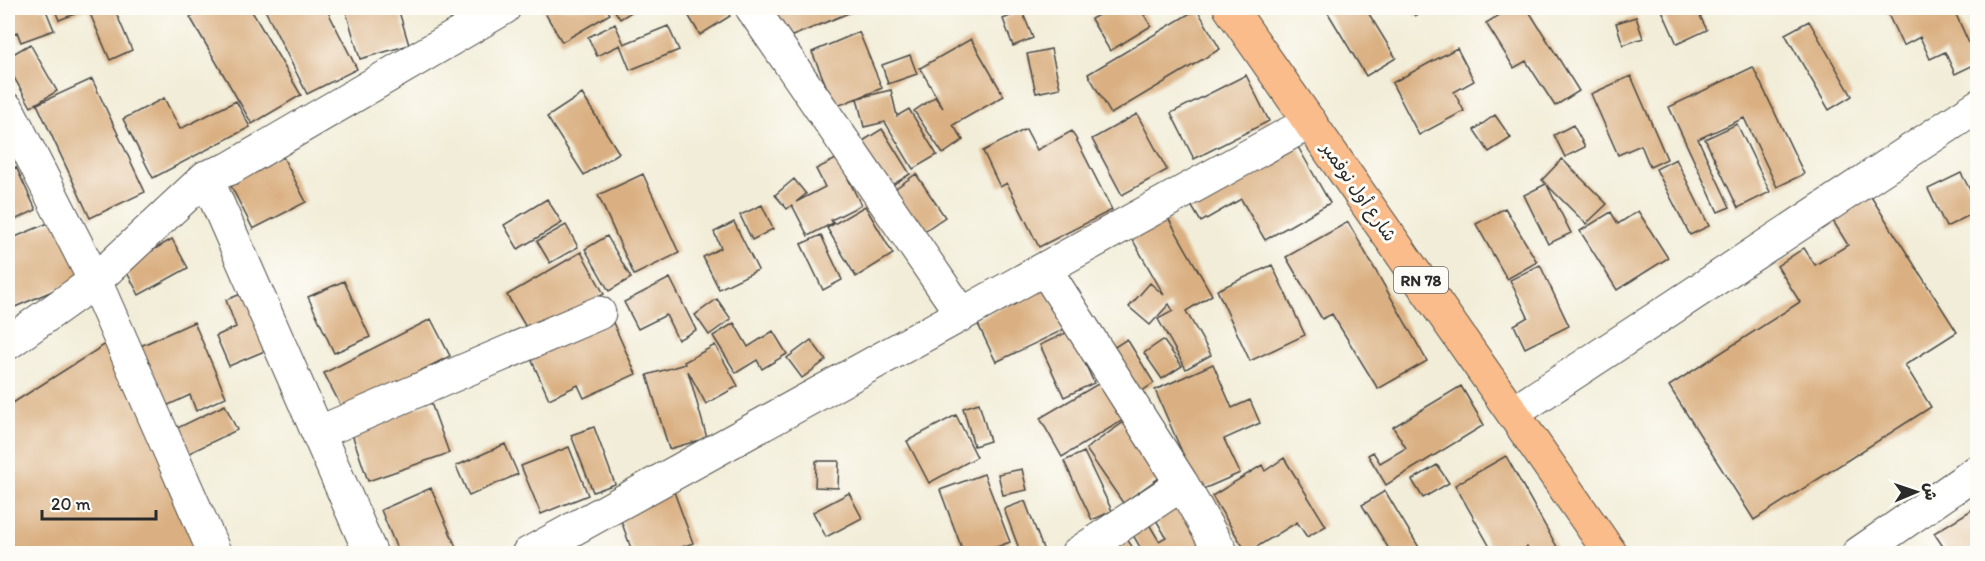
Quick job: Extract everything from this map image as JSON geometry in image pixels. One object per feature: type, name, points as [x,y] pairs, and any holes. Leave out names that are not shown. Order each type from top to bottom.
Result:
[{"type":"main road","name":"شارع أول نوفمبر","points":[[1230,8],[1611,554]]},
{"type":"street","points":[[8,343],[95,282],[206,177],[229,169],[504,8]]},
{"type":"street","points":[[752,8],[962,313]]},
{"type":"street","points":[[1513,413],[1977,106]]},
{"type":"street","points":[[8,110],[95,282],[215,554]]},
{"type":"street","points":[[539,551],[962,313],[1310,122]]},
{"type":"street","points":[[206,177],[371,554]]},
{"type":"street","points":[[1045,269],[1182,484],[1222,554]]},
{"type":"street","points":[[318,433],[598,313]]},
{"type":"street","points":[[1858,554],[1977,471]]},
{"type":"street","points":[[1077,554],[1182,484]]},
{"type":"building","points":[[8,8],[45,8],[54,30],[21,42],[17,32],[8,36]]},
{"type":"building","points":[[54,8],[114,8],[132,50],[110,60],[88,9],[59,20]]},
{"type":"building","points":[[207,8],[250,8],[301,95],[252,124],[190,17]]},
{"type":"building","points":[[264,8],[326,8],[357,69],[307,94]]},
{"type":"building","points":[[345,8],[398,8],[409,45],[360,59]]},
{"type":"building","points":[[542,8],[606,8],[610,14],[562,42]]},
{"type":"building","points":[[613,8],[638,8],[620,19]]},
{"type":"building","points":[[684,8],[724,8],[730,16],[700,35]]},
{"type":"building","points":[[772,8],[861,8],[785,39]]},
{"type":"building","points":[[1111,8],[1140,8],[1151,26],[1110,51],[1091,19]]},
{"type":"building","points":[[1325,8],[1380,8],[1369,14],[1396,58],[1366,76]]},
{"type":"building","points":[[1410,8],[1428,8],[1415,16]]},
{"type":"building","points":[[1511,8],[1527,8],[1579,91],[1555,106],[1526,61],[1514,68],[1486,23]]},
{"type":"building","points":[[1661,8],[1696,8],[1707,30],[1677,44]]},
{"type":"building","points":[[1885,8],[1953,8],[1978,63],[1955,74],[1945,52],[1930,59],[1920,37],[1903,46]]},
{"type":"building","points":[[1197,9],[1220,49],[1111,114],[1088,74]]},
{"type":"building","points":[[1022,11],[1033,38],[1013,46],[1003,19]]},
{"type":"building","points":[[1636,17],[1643,38],[1623,45],[1616,23]]},
{"type":"building","points":[[1809,21],[1852,96],[1829,110],[1785,34]]},
{"type":"building","points":[[615,24],[624,44],[668,26],[679,50],[630,70],[620,45],[597,56],[588,37]]},
{"type":"building","points":[[859,32],[882,88],[858,98],[891,90],[897,116],[909,109],[937,155],[913,169],[885,122],[864,127],[857,98],[835,107],[812,52]]},
{"type":"building","points":[[971,39],[1004,96],[953,125],[963,140],[943,154],[914,111],[935,97],[943,108],[920,68]]},
{"type":"building","points":[[30,44],[57,91],[31,107],[8,67],[8,57]]},
{"type":"building","points":[[1457,48],[1474,81],[1454,92],[1464,111],[1419,135],[1392,83]]},
{"type":"building","points":[[1051,49],[1060,88],[1036,93],[1027,54]]},
{"type":"building","points":[[910,55],[917,74],[888,84],[882,65]]},
{"type":"building","points":[[1753,67],[1804,174],[1777,187],[1744,118],[1698,139],[1730,207],[1718,212],[1669,107]]},
{"type":"building","points":[[1246,75],[1269,121],[1194,159],[1171,113]]},
{"type":"building","points":[[1631,76],[1667,159],[1650,167],[1641,145],[1618,155],[1591,94]]},
{"type":"building","points":[[92,79],[145,192],[90,218],[37,104]]},
{"type":"building","points":[[582,94],[619,153],[584,175],[547,117]]},
{"type":"building","points":[[164,98],[180,129],[236,101],[250,127],[153,178],[123,119]]},
{"type":"building","points":[[1137,114],[1167,170],[1122,195],[1092,139]]},
{"type":"building","points":[[1495,115],[1511,138],[1489,152],[1474,130]]},
{"type":"building","points":[[1737,124],[1770,192],[1738,208],[1705,139]]},
{"type":"building","points":[[1573,125],[1585,147],[1565,157],[1554,135]]},
{"type":"building","points":[[882,129],[910,174],[886,189],[858,144]]},
{"type":"building","points":[[1026,129],[1037,150],[1072,131],[1112,210],[1039,247],[1007,183],[1000,187],[983,151]]},
{"type":"building","points":[[1294,140],[1330,203],[1265,240],[1241,199],[1201,222],[1188,200]]},
{"type":"building","points":[[282,155],[306,202],[253,229],[229,182]]},
{"type":"building","points":[[838,158],[861,205],[831,220],[833,223],[808,236],[792,205],[787,209],[775,195],[794,179],[806,194],[796,202],[825,187],[816,169]]},
{"type":"building","points":[[1562,159],[1607,204],[1586,224],[1547,185],[1571,233],[1548,244],[1524,195],[1546,184],[1542,180]]},
{"type":"building","points":[[1676,159],[1709,226],[1690,235],[1656,169]]},
{"type":"building","points":[[16,167],[36,210],[8,223],[8,171]]},
{"type":"building","points":[[1961,173],[1978,205],[1978,211],[1946,227],[1928,189]]},
{"type":"building","points":[[643,174],[679,253],[634,275],[598,195]]},
{"type":"building","points":[[916,174],[945,217],[917,236],[889,193]]},
{"type":"building","points":[[1868,192],[1957,332],[1905,365],[1931,407],[1754,520],[1669,386],[1800,302],[1777,266],[1804,248],[1815,265],[1848,245],[1830,216]]},
{"type":"building","points":[[547,199],[562,223],[518,249],[504,225]]},
{"type":"building","points":[[762,205],[773,229],[752,240],[740,215]]},
{"type":"building","points":[[865,206],[893,254],[856,277],[827,228]]},
{"type":"building","points":[[1505,208],[1537,262],[1507,279],[1476,224]]},
{"type":"building","points":[[1163,209],[1212,295],[1186,311],[1211,355],[1186,369],[1158,319],[1173,311],[1169,304],[1150,325],[1129,307],[1150,283],[1164,295],[1127,230]]},
{"type":"building","points":[[1638,211],[1668,258],[1617,290],[1580,231],[1611,212],[1618,224]]},
{"type":"building","points":[[60,218],[85,277],[8,310],[8,240]]},
{"type":"building","points":[[734,222],[758,270],[719,289],[703,257],[721,248],[714,232]]},
{"type":"building","points":[[1348,222],[1427,361],[1378,389],[1332,314],[1322,319],[1286,257]]},
{"type":"building","points":[[566,225],[578,247],[550,263],[537,241]]},
{"type":"building","points":[[821,235],[842,280],[823,290],[801,244]]},
{"type":"building","points":[[607,236],[631,278],[609,291],[585,249]]},
{"type":"building","points":[[172,239],[188,268],[139,295],[124,267]]},
{"type":"building","points":[[581,252],[604,294],[531,336],[507,295]]},
{"type":"building","points":[[1272,265],[1305,335],[1250,361],[1217,290]]},
{"type":"building","points":[[1540,265],[1569,326],[1525,348],[1514,325],[1528,317],[1510,280]]},
{"type":"building","points":[[670,278],[696,330],[678,340],[666,315],[638,329],[624,302]]},
{"type":"building","points":[[344,281],[370,337],[334,353],[308,297]]},
{"type":"building","points":[[1046,287],[1065,329],[996,362],[976,320]]},
{"type":"building","points":[[251,290],[274,347],[229,366],[216,336],[236,327],[226,300]]},
{"type":"building","points":[[717,299],[731,319],[709,335],[695,315]]},
{"type":"building","points":[[610,316],[636,374],[584,398],[578,385],[549,399],[529,354]]},
{"type":"building","points":[[431,319],[450,356],[343,410],[324,373]]},
{"type":"building","points":[[194,322],[226,397],[196,411],[190,395],[162,408],[136,348]]},
{"type":"building","points":[[734,323],[748,347],[773,331],[787,354],[762,369],[757,360],[736,373],[713,336]]},
{"type":"building","points":[[1070,331],[1094,383],[1064,397],[1040,345]]},
{"type":"building","points":[[1127,339],[1154,383],[1133,397],[1104,354]]},
{"type":"building","points":[[112,340],[203,554],[8,554],[8,406]]},
{"type":"building","points":[[811,340],[826,360],[802,378],[787,358]]},
{"type":"building","points":[[1163,340],[1182,366],[1162,379],[1144,353]]},
{"type":"building","points":[[715,345],[738,386],[706,404],[688,371],[707,438],[669,449],[647,375],[685,364],[684,362]]},
{"type":"building","points":[[1213,364],[1232,408],[1250,400],[1260,423],[1224,439],[1240,473],[1199,491],[1155,390]]},
{"type":"building","points":[[1103,381],[1125,419],[1062,457],[1040,418]]},
{"type":"building","points":[[1461,386],[1484,425],[1386,485],[1368,455],[1373,452],[1380,463],[1406,448],[1393,427]]},
{"type":"building","points":[[431,403],[449,453],[368,481],[351,431]]},
{"type":"building","points":[[979,403],[990,441],[974,446],[963,408]]},
{"type":"building","points":[[225,405],[237,430],[181,457],[169,432]]},
{"type":"building","points":[[956,415],[977,457],[929,483],[907,441]]},
{"type":"building","points":[[1128,419],[1166,473],[1123,503],[1086,449]]},
{"type":"building","points":[[594,427],[615,484],[593,492],[571,435]]},
{"type":"building","points":[[505,444],[518,474],[469,496],[456,466]]},
{"type":"building","points":[[569,447],[588,495],[541,514],[521,466]]},
{"type":"building","points":[[1084,452],[1112,511],[1092,520],[1064,461]]},
{"type":"building","points":[[1506,456],[1561,554],[1530,554],[1527,547],[1515,554],[1494,554],[1455,485]]},
{"type":"building","points":[[1284,458],[1326,526],[1307,537],[1297,522],[1247,553],[1212,496],[1262,465],[1265,471]]},
{"type":"building","points":[[816,461],[839,461],[838,488],[815,487]]},
{"type":"building","points":[[1437,465],[1449,483],[1423,498],[1412,480]]},
{"type":"building","points":[[1022,469],[1027,490],[1003,495],[998,474]]},
{"type":"building","points":[[984,474],[1010,542],[978,554],[964,554],[940,490]]},
{"type":"building","points":[[431,488],[459,554],[399,554],[381,510]]},
{"type":"building","points":[[1385,491],[1423,554],[1392,554],[1362,505]]},
{"type":"building","points":[[674,492],[693,543],[663,554],[633,554],[618,512]]},
{"type":"building","points":[[849,493],[862,518],[826,537],[813,512]]},
{"type":"building","points":[[1178,498],[1205,544],[1188,554],[1144,554],[1129,528],[1146,519],[1159,541],[1166,537],[1152,513]]},
{"type":"building","points":[[1025,501],[1045,554],[1021,554],[1004,509]]},
{"type":"building","points":[[1978,506],[1978,554],[1948,554],[1934,533]]},
{"type":"building","points":[[1125,536],[1137,554],[1099,554]]}]
